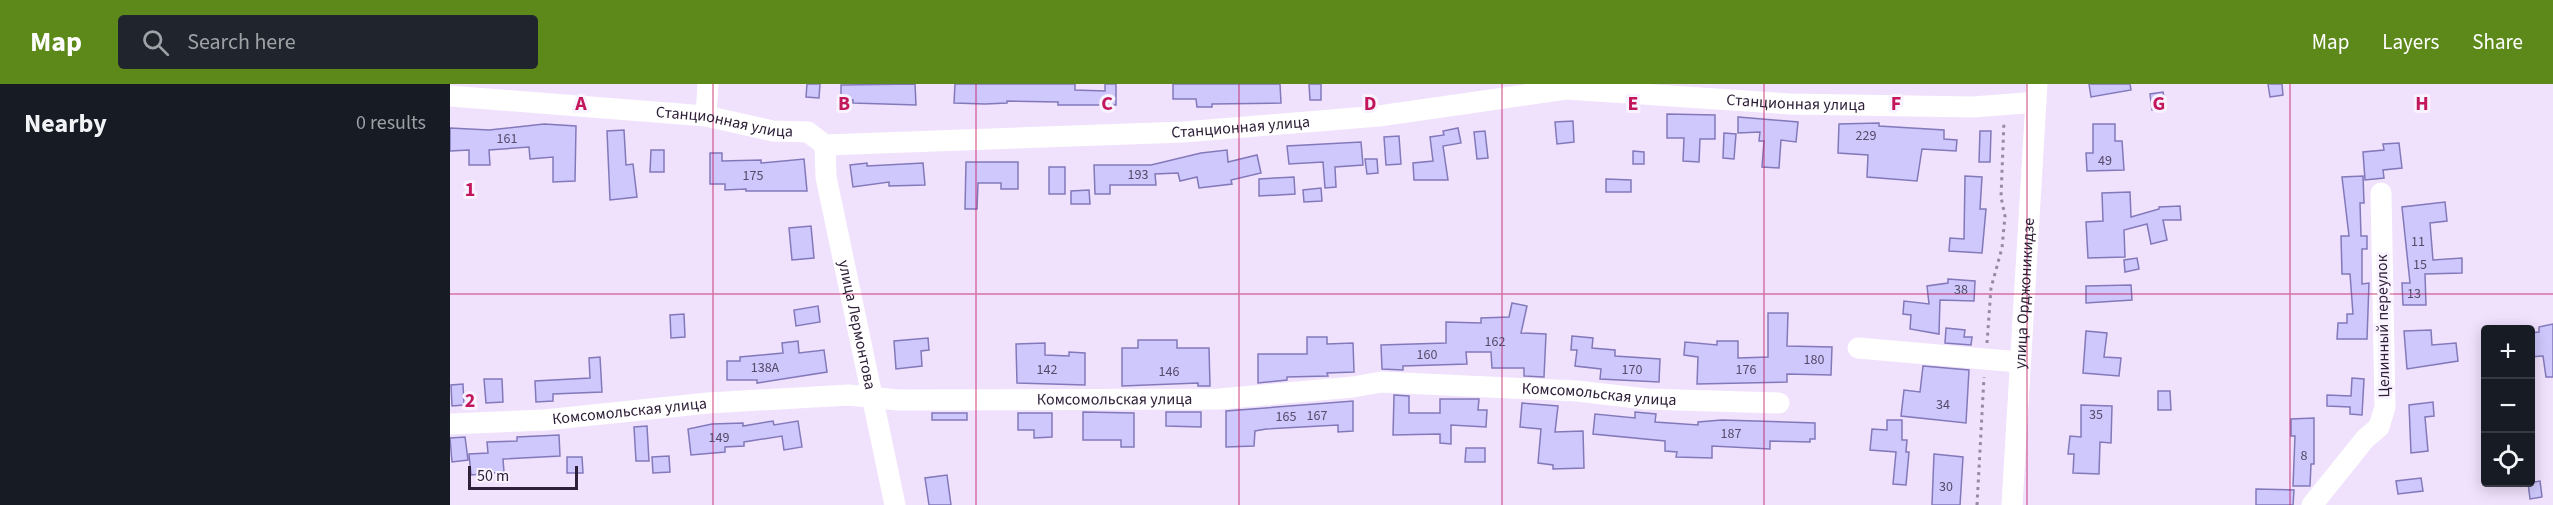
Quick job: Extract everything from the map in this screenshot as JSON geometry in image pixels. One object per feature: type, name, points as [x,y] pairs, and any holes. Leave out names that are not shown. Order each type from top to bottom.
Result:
[{"type":"street","points":[[706,116],[708,84]]},
{"type":"street","name":"Станционная улица","points":[[450,96],[706,116],[773,131],[808,132],[825,145],[1184,132],[1379,116],[1566,89],[1790,104],[1973,107],[2008,104],[2037,93]]},
{"type":"street","name":"улица Орджоникидзе","points":[[2012,505],[2037,93]]},
{"type":"street","name":"улица Лермонтова","points":[[825,145],[826,177],[895,505]]},
{"type":"street","name":"Целинный переулок","points":[[2312,505],[2365,439],[2379,427],[2385,407],[2381,193]]},
{"type":"street","points":[[1858,348],[2019,362]]},
{"type":"street","name":"Комсомольская улица","points":[[450,424],[545,420],[708,403],[849,395],[872,399],[1219,399],[1353,387],[1381,382],[1577,391],[1646,399],[1779,403]]},
{"type":"path","points":[[1977,505],[1991,288],[2002,248],[2005,216],[2001,198],[2002,130],[2008,104]]},
{"type":"building","points":[[807,84],[820,84],[819,98],[806,97]]},
{"type":"building","points":[[915,84],[916,105],[853,103],[853,100],[841,99],[841,85]]},
{"type":"building","points":[[955,84],[1075,84],[1075,90],[1105,91],[1105,84],[1116,84],[1116,105],[1058,105],[1058,102],[1007,101],[1007,103],[985,104],[954,103]]},
{"type":"building","points":[[1173,84],[1280,84],[1281,103],[1212,104],[1212,107],[1197,107],[1196,99],[1173,99]]},
{"type":"building","points":[[1309,84],[1321,84],[1321,100],[1310,100]]},
{"type":"building","points":[[2089,84],[2130,84],[2131,90],[2091,97]]},
{"type":"building","points":[[2268,84],[2282,84],[2283,95],[2270,97]]},
{"type":"building","points":[[2163,92],[2166,108],[2152,110],[2150,94]]},
{"type":"building","points":[[1667,114],[1715,115],[1715,139],[1700,139],[1699,162],[1683,161],[1684,138],[1667,138]]},
{"type":"building","points":[[1738,117],[1798,122],[1796,142],[1781,140],[1779,168],[1762,167],[1764,141],[1759,141],[1760,132],[1738,133]]},
{"type":"building","points":[[1573,121],[1574,142],[1557,144],[1555,122]]},
{"type":"building","points":[[1879,123],[1879,126],[1944,130],[1944,139],[1957,140],[1956,151],[1922,149],[1917,181],[1867,177],[1868,155],[1838,153],[1839,124]]},
{"type":"building","points":[[544,124],[576,126],[575,181],[553,182],[553,157],[530,159],[529,147],[489,150],[490,165],[469,165],[469,150],[450,151],[450,128],[489,130]]},
{"type":"building","points":[[2093,124],[2115,124],[2115,141],[2122,141],[2124,170],[2087,171],[2086,153],[2093,153]]},
{"type":"building","points":[[1458,128],[1461,143],[1443,146],[1448,180],[1414,180],[1413,163],[1433,161],[1430,137],[1444,135],[1443,131]]},
{"type":"building","points":[[624,130],[626,165],[633,164],[637,197],[610,200],[607,131]]},
{"type":"building","points":[[1485,131],[1488,158],[1477,159],[1474,132]]},
{"type":"building","points":[[1980,131],[1991,131],[1990,162],[1979,162]]},
{"type":"building","points":[[1724,133],[1736,134],[1734,159],[1723,158]]},
{"type":"building","points":[[1399,136],[1401,164],[1386,165],[1384,137]]},
{"type":"building","points":[[1361,142],[1363,165],[1335,167],[1336,187],[1325,188],[1323,162],[1289,164],[1287,146]]},
{"type":"building","points":[[2399,143],[2402,168],[2383,170],[2384,178],[2365,180],[2363,152],[2384,150],[2383,144]]},
{"type":"building","points":[[651,150],[664,150],[664,172],[650,172]]},
{"type":"building","points":[[1227,150],[1228,162],[1257,155],[1261,173],[1231,180],[1232,184],[1199,188],[1197,177],[1180,181],[1178,173],[1155,174],[1156,185],[1110,185],[1110,194],[1095,194],[1094,165],[1151,165],[1201,153]]},
{"type":"building","points":[[1633,151],[1644,152],[1644,164],[1633,164]]},
{"type":"building","points":[[710,153],[722,153],[722,161],[761,160],[761,163],[804,159],[807,191],[725,190],[725,184],[710,184]]},
{"type":"building","points":[[1365,159],[1377,159],[1378,173],[1367,174]]},
{"type":"building","points":[[966,162],[1018,162],[1018,189],[1001,189],[1001,183],[978,183],[977,209],[965,209]]},
{"type":"building","points":[[867,163],[867,166],[923,163],[925,185],[889,186],[889,182],[853,187],[850,165]]},
{"type":"building","points":[[1049,167],[1065,167],[1065,194],[1049,194]]},
{"type":"building","points":[[1965,176],[1982,177],[1980,209],[1986,209],[1982,253],[1949,251],[1950,238],[1964,239]]},
{"type":"building","points":[[2363,176],[2364,203],[2360,203],[2361,236],[2367,236],[2367,249],[2362,249],[2362,284],[2369,283],[2367,339],[2337,339],[2338,323],[2347,323],[2347,314],[2353,314],[2350,274],[2342,274],[2341,236],[2349,236],[2342,177]]},
{"type":"building","points":[[1294,177],[1295,194],[1259,196],[1259,179]]},
{"type":"building","points":[[1606,179],[1631,180],[1631,192],[1606,192]]},
{"type":"building","points":[[1321,188],[1322,201],[1304,202],[1303,190]]},
{"type":"building","points":[[1089,190],[1090,204],[1071,204],[1071,191]]},
{"type":"building","points":[[2130,192],[2131,217],[2159,209],[2159,207],[2180,206],[2181,220],[2163,220],[2167,240],[2151,244],[2147,224],[2124,230],[2125,257],[2088,258],[2086,222],[2103,221],[2102,193]]},
{"type":"building","points":[[2445,202],[2447,221],[2430,223],[2433,260],[2462,258],[2462,273],[2425,274],[2426,305],[2403,305],[2402,283],[2410,283],[2402,207]]},
{"type":"building","points":[[811,226],[814,258],[792,260],[789,228]]},
{"type":"building","points":[[2137,258],[2139,269],[2125,272],[2124,260]]},
{"type":"building","points":[[1948,279],[1975,281],[1974,301],[1940,300],[1939,334],[1910,329],[1911,315],[1903,314],[1904,301],[1929,304],[1927,286],[1948,283]]},
{"type":"building","points":[[2131,285],[2132,300],[2086,303],[2086,286]]},
{"type":"building","points":[[1512,303],[1527,306],[1521,333],[1546,334],[1544,377],[1524,376],[1524,368],[1492,368],[1491,352],[1466,352],[1467,364],[1403,366],[1403,370],[1382,369],[1381,345],[1446,343],[1446,322],[1481,323],[1481,318],[1509,317]]},
{"type":"building","points":[[818,306],[820,322],[796,326],[794,310]]},
{"type":"building","points":[[1768,313],[1788,313],[1787,346],[1832,347],[1831,375],[1787,374],[1787,382],[1697,384],[1698,357],[1684,355],[1685,342],[1717,345],[1717,341],[1738,341],[1738,358],[1768,357]]},
{"type":"building","points":[[684,314],[685,337],[671,338],[670,315]]},
{"type":"building","points":[[2553,324],[2553,377],[2546,377],[2543,356],[2535,357],[2535,332],[2539,332],[2539,327]]},
{"type":"building","points":[[1946,328],[1965,330],[1964,337],[1972,337],[1971,345],[1945,343]]},
{"type":"building","points":[[2431,330],[2432,345],[2456,343],[2458,361],[2407,369],[2404,331]]},
{"type":"building","points":[[2086,331],[2107,333],[2104,357],[2121,358],[2119,376],[2083,373]]},
{"type":"building","points":[[1572,336],[1593,338],[1592,348],[1615,350],[1615,356],[1660,359],[1659,382],[1600,379],[1601,369],[1575,366],[1577,350],[1571,350]]},
{"type":"building","points":[[1307,337],[1327,337],[1327,344],[1353,343],[1354,372],[1327,373],[1328,376],[1287,377],[1287,380],[1258,383],[1258,354],[1307,354]]},
{"type":"building","points":[[928,338],[929,350],[921,351],[922,366],[896,369],[894,341]]},
{"type":"building","points":[[1138,340],[1177,340],[1177,348],[1209,348],[1210,386],[1198,386],[1198,383],[1122,386],[1122,348],[1138,348]]},
{"type":"building","points":[[798,341],[799,353],[824,350],[827,372],[757,383],[757,380],[727,380],[727,361],[740,361],[740,357],[783,353],[782,343]]},
{"type":"building","points":[[1045,343],[1045,355],[1069,356],[1069,352],[1085,353],[1085,385],[1017,383],[1016,344]]},
{"type":"building","points":[[600,357],[602,392],[553,394],[553,401],[536,402],[535,381],[590,378],[589,358]]},
{"type":"building","points":[[1923,366],[1969,370],[1966,423],[1901,416],[1904,390],[1920,392]]},
{"type":"building","points":[[2352,378],[2364,379],[2362,415],[2350,414],[2350,407],[2327,406],[2327,395],[2351,396]]},
{"type":"building","points":[[484,379],[502,379],[503,402],[486,403]]},
{"type":"building","points":[[463,384],[464,405],[452,406],[451,385]]},
{"type":"building","points":[[2158,391],[2170,391],[2171,410],[2158,410]]},
{"type":"building","points":[[1394,395],[1409,396],[1409,413],[1440,413],[1440,399],[1479,399],[1478,410],[1487,410],[1486,427],[1451,425],[1451,444],[1440,443],[1440,434],[1393,435]]},
{"type":"building","points":[[1353,401],[1353,431],[1338,432],[1338,425],[1266,429],[1255,431],[1254,446],[1226,447],[1226,411]]},
{"type":"building","points":[[2433,402],[2434,416],[2425,417],[2428,451],[2411,453],[2409,405]]},
{"type":"building","points":[[1522,403],[1558,406],[1555,432],[1583,431],[1584,468],[1553,469],[1553,465],[1538,463],[1541,429],[1520,427]]},
{"type":"building","points":[[2081,405],[2112,406],[2111,443],[2100,442],[2099,474],[2073,473],[2074,454],[2068,454],[2070,436],[2081,437]]},
{"type":"building","points":[[1083,412],[1134,413],[1134,447],[1121,447],[1121,440],[1083,440]]},
{"type":"building","points":[[1166,412],[1201,412],[1201,427],[1166,426]]},
{"type":"building","points":[[1635,412],[1656,414],[1655,422],[1698,425],[1698,422],[1722,420],[1815,423],[1815,439],[1810,439],[1810,442],[1770,441],[1770,449],[1712,446],[1712,458],[1676,457],[1677,452],[1665,451],[1665,441],[1593,434],[1595,414],[1635,418]]},
{"type":"building","points":[[932,413],[967,413],[967,420],[932,420]]},
{"type":"building","points":[[1018,413],[1052,413],[1052,437],[1034,438],[1034,430],[1018,430]]},
{"type":"building","points":[[2314,418],[2314,464],[2311,464],[2310,486],[2293,486],[2295,436],[2291,436],[2291,419]]},
{"type":"building","points":[[1887,420],[1902,420],[1902,440],[1907,440],[1906,452],[1909,452],[1906,485],[1893,484],[1896,452],[1870,450],[1872,429],[1887,430]]},
{"type":"building","points":[[773,421],[774,425],[798,421],[802,447],[784,450],[782,436],[744,442],[744,446],[725,447],[725,452],[691,455],[688,429],[712,424],[743,423],[743,426]]},
{"type":"building","points":[[647,426],[649,461],[636,461],[634,427]]},
{"type":"building","points":[[559,435],[560,456],[503,459],[504,472],[471,475],[469,454],[488,453],[487,442],[517,441],[517,437]]},
{"type":"building","points":[[465,437],[468,460],[452,462],[450,438]]},
{"type":"building","points":[[1466,448],[1485,448],[1485,462],[1465,462]]},
{"type":"building","points":[[1934,454],[1963,457],[1960,505],[1932,505]]},
{"type":"building","points":[[669,456],[670,472],[653,473],[652,457]]},
{"type":"building","points":[[567,457],[582,457],[583,473],[567,473]]},
{"type":"building","points":[[947,475],[951,505],[929,505],[925,478]]},
{"type":"building","points":[[2421,478],[2423,491],[2398,494],[2396,481]]},
{"type":"building","points":[[2540,481],[2542,497],[2530,499],[2528,487],[2535,487],[2535,482]]},
{"type":"building","points":[[2256,489],[2294,490],[2293,505],[2256,505]]}]
